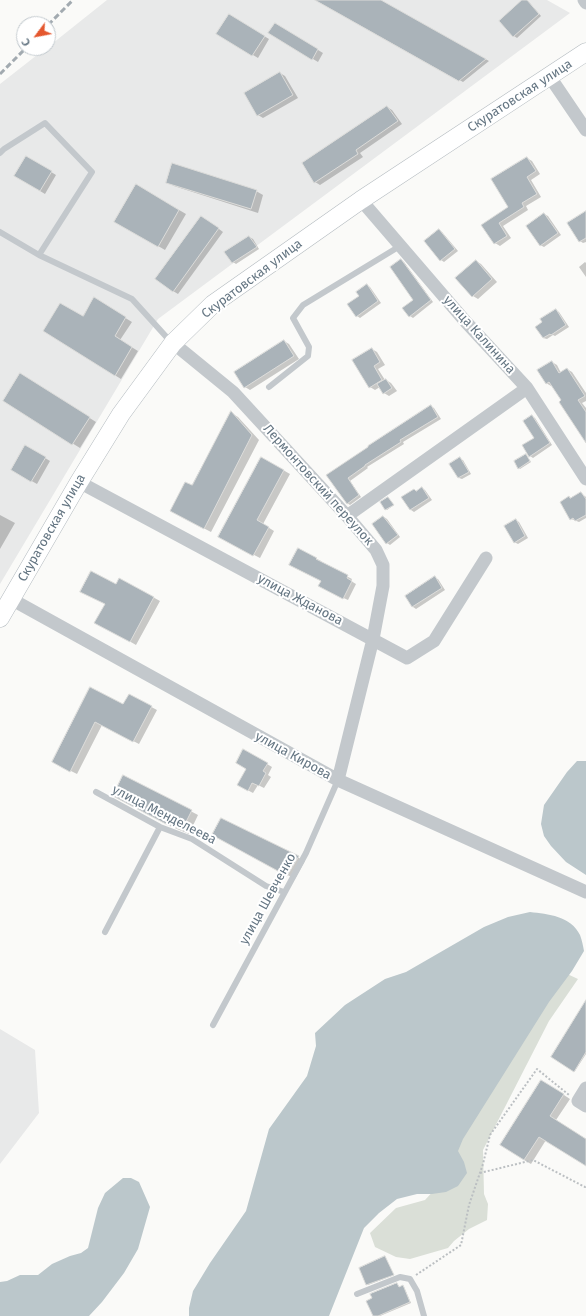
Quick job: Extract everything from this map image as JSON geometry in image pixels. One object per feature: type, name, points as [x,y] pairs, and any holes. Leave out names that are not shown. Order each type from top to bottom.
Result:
[{"type":"street","name":"Скуратовская улица","points":[[0,618],[79,482],[121,414],[172,343],[213,304],[360,200],[586,52]]},
{"type":"street","points":[[550,77],[586,130]]},
{"type":"street","name":"улица Калинина","points":[[360,200],[464,321],[527,388],[586,479]]},
{"type":"street","name":"Лермонтовский переулок","points":[[172,343],[233,392],[347,516],[376,550],[383,565],[382,586],[373,639],[338,780]]},
{"type":"street","points":[[347,516],[527,388]]},
{"type":"street","name":"улица Жданова","points":[[79,482],[407,658],[434,641],[486,558]]},
{"type":"street","name":"улица Кирова","points":[[11,599],[338,780],[586,892]]},
{"type":"street","points":[[582,1104],[586,1088]]},
{"type":"lane","points":[[0,153],[45,123],[92,172],[40,255]]},
{"type":"lane","points":[[0,232],[40,255],[132,299],[172,343]]},
{"type":"lane","points":[[269,387],[308,356],[309,347],[293,318],[303,305],[400,246]]},
{"type":"lane","name":"улица Шевченко","points":[[213,1025],[306,853],[338,780]]},
{"type":"lane","name":"улица Менделеева","points":[[96,792],[160,827],[192,839],[266,886],[284,892]]},
{"type":"lane","points":[[105,932],[160,827]]},
{"type":"lane","points":[[357,1294],[400,1277],[410,1279],[417,1291],[424,1316]]},
{"type":"path","points":[[410,1279],[461,1245],[469,1205],[480,1174],[490,1135],[537,1069],[582,1104]]},
{"type":"path","points":[[480,1174],[534,1160],[586,1186]]},
{"type":"shaded area","points":[[107,0],[547,0],[570,13],[158,319],[0,584],[0,84],[36,56],[56,56],[56,41]]},
{"type":"shaded area","points":[[577,761],[586,761],[586,875],[566,862],[551,846],[544,836],[541,824],[544,805],[567,772]]},
{"type":"shaded area","points":[[530,912],[558,917],[571,924],[580,935],[584,951],[572,971],[549,1002],[463,1139],[458,1151],[464,1162],[467,1173],[458,1186],[446,1192],[417,1194],[397,1199],[379,1213],[364,1228],[329,1316],[189,1316],[189,1308],[193,1291],[210,1263],[246,1211],[269,1129],[307,1076],[316,1046],[315,1033],[345,1005],[385,979],[406,972],[484,927],[508,917]]},
{"type":"shaded area","points":[[563,972],[578,979],[549,1021],[483,1150],[484,1194],[488,1204],[487,1220],[469,1229],[448,1248],[410,1259],[396,1257],[375,1247],[370,1233],[396,1208],[425,1200],[438,1186],[439,1163]]},
{"type":"shaded area","points":[[0,1029],[35,1050],[39,1113],[0,1164]]},
{"type":"shaded area","points":[[123,1178],[131,1178],[139,1182],[150,1207],[138,1249],[124,1273],[102,1302],[89,1316],[0,1316],[0,1282],[7,1281],[20,1275],[38,1275],[52,1264],[81,1253],[88,1248],[98,1208],[105,1193]]},
{"type":"building","points":[[315,0],[381,0],[486,59],[459,81]]},
{"type":"building","points":[[522,0],[527,0],[539,14],[513,37],[499,21]]},
{"type":"building","points":[[229,14],[265,36],[252,56],[216,34]]},
{"type":"building","points":[[275,23],[318,49],[312,60],[268,33]]},
{"type":"building","points":[[280,72],[293,95],[257,116],[244,93]]},
{"type":"building","points":[[387,106],[398,121],[356,150],[358,154],[314,183],[302,163]]},
{"type":"building","points":[[26,156],[52,171],[40,191],[14,176]]},
{"type":"building","points":[[527,157],[536,171],[527,177],[537,194],[522,203],[524,207],[499,223],[507,236],[494,244],[481,225],[508,207],[491,179]]},
{"type":"building","points":[[172,163],[257,190],[251,209],[166,183]]},
{"type":"building","points":[[136,184],[179,210],[158,247],[114,222]]},
{"type":"building","points":[[586,211],[586,238],[579,242],[567,223]]},
{"type":"building","points":[[544,213],[558,233],[540,246],[526,226]]},
{"type":"building","points":[[201,216],[219,228],[173,292],[155,279]]},
{"type":"building","points":[[439,229],[455,249],[440,261],[424,241]]},
{"type":"building","points":[[249,236],[257,247],[232,263],[224,252]]},
{"type":"building","points":[[401,259],[431,300],[409,317],[402,308],[413,300],[390,267]]},
{"type":"building","points":[[476,260],[492,279],[472,297],[455,278]]},
{"type":"building","points":[[367,284],[378,301],[356,317],[347,304],[359,296],[356,292]]},
{"type":"building","points":[[94,297],[126,317],[115,336],[132,347],[115,376],[43,331],[60,303],[83,316]]},
{"type":"building","points":[[556,309],[566,325],[551,335],[550,334],[543,338],[535,327],[542,322],[540,319]]},
{"type":"building","points":[[284,340],[294,356],[244,388],[234,372]]},
{"type":"building","points":[[372,348],[380,362],[374,366],[382,380],[369,388],[352,360]]},
{"type":"building","points":[[552,361],[559,373],[567,368],[585,396],[578,400],[586,412],[586,443],[559,402],[561,400],[549,382],[546,384],[537,370]]},
{"type":"building","points":[[20,373],[90,417],[72,445],[3,401]]},
{"type":"building","points":[[386,379],[392,388],[383,394],[377,384]]},
{"type":"building","points":[[431,405],[438,417],[400,440],[401,442],[365,465],[348,478],[359,495],[347,504],[326,475]]},
{"type":"building","points":[[231,411],[252,435],[204,529],[170,511],[185,482],[192,485]]},
{"type":"building","points":[[532,415],[550,443],[529,457],[522,445],[534,438],[523,421]]},
{"type":"building","points":[[25,445],[46,457],[31,482],[11,470]]},
{"type":"building","points":[[526,454],[530,461],[518,469],[514,461]]},
{"type":"building","points":[[261,457],[284,470],[257,520],[269,527],[253,556],[218,537]]},
{"type":"building","points":[[460,457],[469,472],[458,478],[449,464]]},
{"type":"building","points":[[422,487],[429,498],[410,510],[401,497],[414,489],[416,491]]},
{"type":"building","points":[[581,492],[586,499],[586,515],[575,521],[573,518],[570,520],[560,502],[569,496],[570,498]]},
{"type":"building","points":[[388,497],[394,505],[385,510],[380,502]]},
{"type":"building","points":[[383,516],[398,535],[386,544],[372,524]]},
{"type":"building","points":[[516,519],[525,536],[514,543],[504,526]]},
{"type":"building","points":[[298,548],[348,575],[347,578],[352,581],[343,599],[318,586],[321,581],[289,565]]},
{"type":"building","points":[[91,571],[116,584],[119,578],[154,597],[130,642],[94,623],[105,604],[80,592]]},
{"type":"building","points":[[435,576],[442,588],[412,607],[405,596]]},
{"type":"building","points":[[90,687],[123,704],[129,694],[152,706],[133,742],[95,722],[70,772],[52,762]]},
{"type":"building","points":[[243,749],[268,763],[263,771],[266,773],[259,786],[252,783],[248,791],[237,785],[246,769],[236,763]]},
{"type":"building","points":[[123,775],[192,810],[182,830],[168,825],[113,796]]},
{"type":"building","points":[[221,818],[299,856],[287,876],[212,835]]},
{"type":"building","points":[[586,1000],[586,1052],[574,1072],[551,1057]]},
{"type":"building","points":[[541,1080],[564,1094],[550,1116],[586,1139],[586,1166],[539,1137],[524,1160],[500,1145]]},
{"type":"building","points":[[385,1256],[394,1275],[366,1285],[359,1268]]},
{"type":"building","points":[[397,1283],[399,1287],[403,1285],[410,1302],[378,1316],[373,1316],[366,1301],[372,1298],[370,1294]]},
{"type":"railway","points":[[56,17],[73,0]]},
{"type":"railway","points":[[0,74],[18,56]]}]
